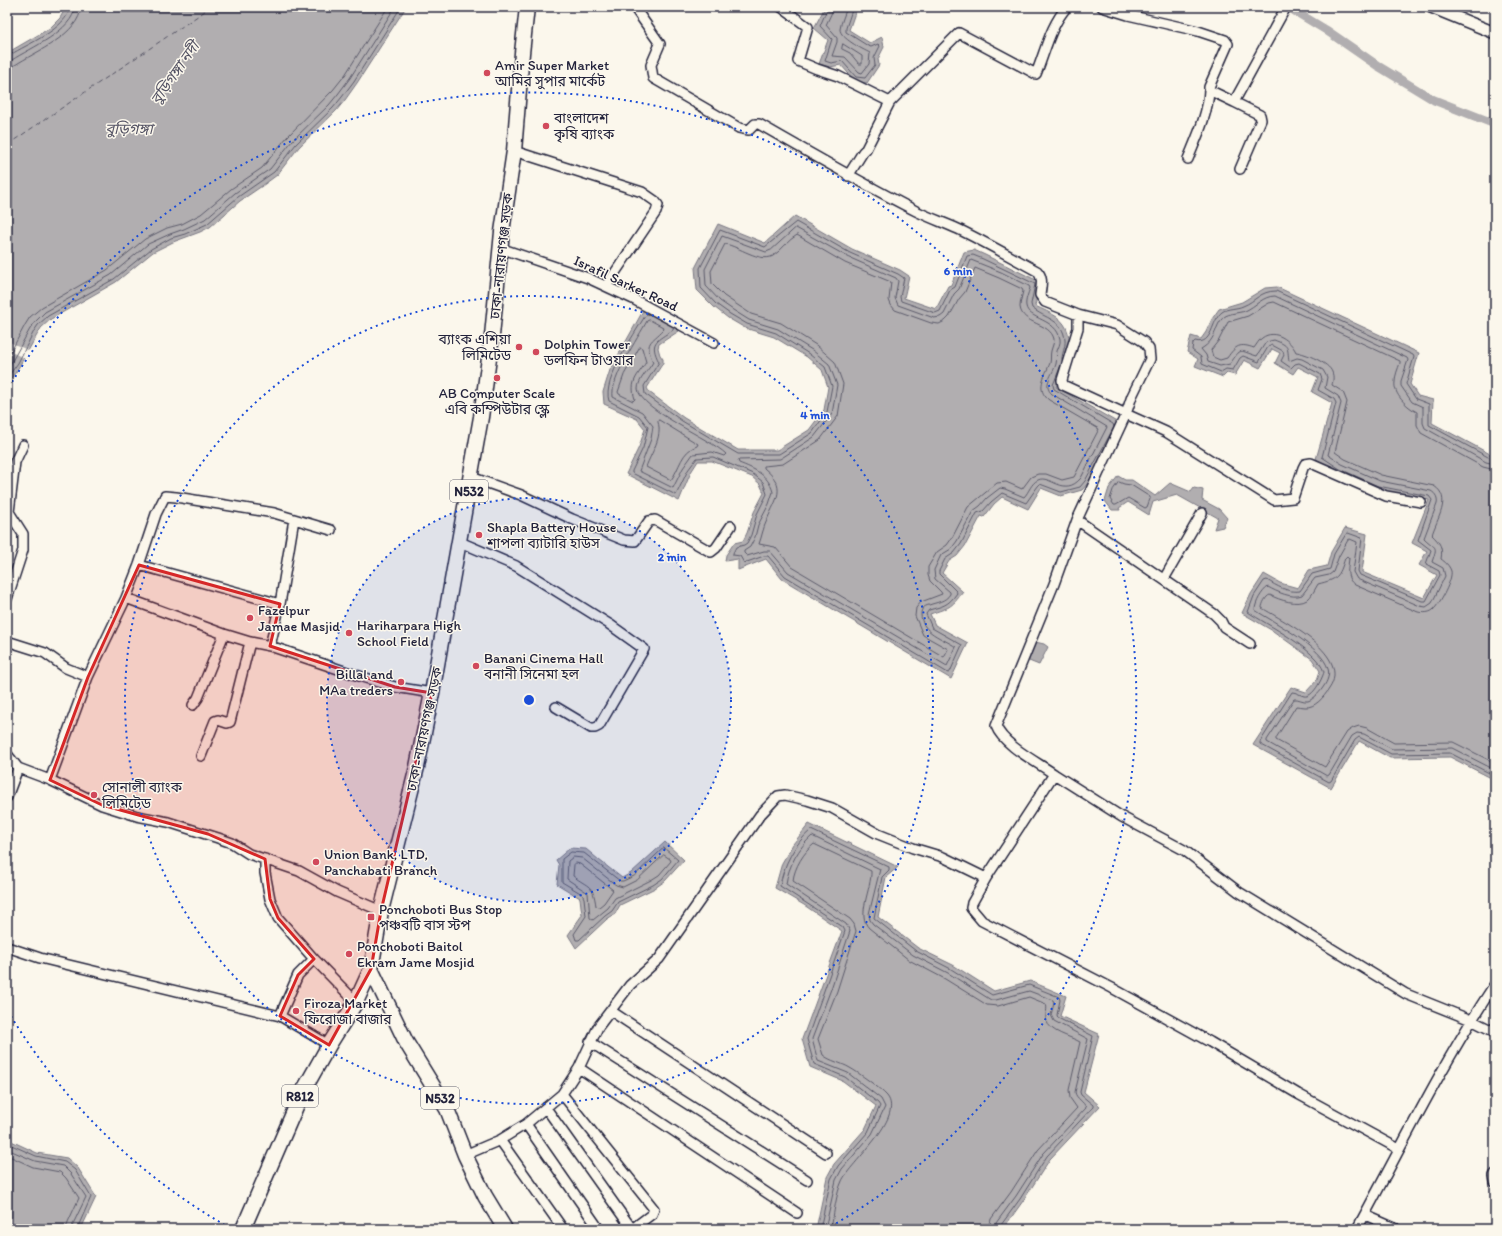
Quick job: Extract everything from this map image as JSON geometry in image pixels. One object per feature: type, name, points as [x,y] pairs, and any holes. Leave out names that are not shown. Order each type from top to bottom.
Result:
[{"type":"main road","name":"ঢাকা-নারায়ণগঞ্জ সড়ক","points":[[371,969],[381,911],[417,767],[432,693],[460,542],[485,391],[500,248],[514,151],[527,7]]},
{"type":"main road","name":"R812","points":[[243,1229],[301,1095],[329,1045],[356,1002],[371,969]]},
{"type":"main road","name":"N532","points":[[371,969],[406,1042],[448,1109],[465,1155],[485,1196],[505,1229]]},
{"type":"street","points":[[634,7],[660,44],[651,64],[653,78],[739,128],[749,130],[755,124],[758,124],[848,176],[874,188],[917,212],[959,229],[1037,271],[1041,275],[1042,280],[1040,295],[1045,302],[1078,315],[1117,325],[1144,342],[1149,349],[1150,359],[1077,520],[1054,584],[996,726],[999,734],[1005,741],[1054,774],[1122,817],[1184,850],[1239,892],[1406,994],[1471,1020],[1495,1032]]},
{"type":"street","points":[[780,7],[808,27],[798,61],[838,76],[890,102]]},
{"type":"street","points":[[848,176],[862,152],[866,149],[890,102],[958,33],[1036,74],[1055,25],[1060,15],[1067,7]]},
{"type":"street","points":[[1102,7],[1128,15],[1198,31],[1225,40],[1228,44],[1208,87],[1209,100],[1198,136],[1188,159]]},
{"type":"street","points":[[1431,7],[1495,33]]},
{"type":"street","points":[[1234,102],[1283,10]]},
{"type":"street","points":[[1209,90],[1260,115],[1261,117],[1240,169]]},
{"type":"street","points":[[514,151],[642,192],[655,201],[658,205],[656,212],[606,286]]},
{"type":"street","name":"Israfil Sarker Road","points":[[500,248],[568,270],[606,286],[714,343]]},
{"type":"street","points":[[1078,315],[1078,328],[1062,380],[1063,385],[1166,432],[1274,500],[1292,498],[1305,464],[1311,464],[1386,496],[1421,502]]},
{"type":"street","points":[[7,599],[23,550],[23,534],[9,512],[16,462],[23,445]]},
{"type":"street","points":[[471,477],[521,495],[572,519],[624,540],[634,541],[649,521],[655,520],[711,552],[716,548],[731,526]]},
{"type":"street","points":[[50,780],[88,676],[126,598],[140,565],[156,514],[165,496],[274,513],[331,530]]},
{"type":"street","points":[[1164,579],[1202,513]]},
{"type":"street","points":[[270,646],[280,604],[294,519]]},
{"type":"street","points":[[1077,520],[1214,614],[1224,627],[1250,644]]},
{"type":"street","points":[[460,542],[516,566],[609,624],[644,649],[599,726],[591,728],[556,707]]},
{"type":"street","points":[[140,565],[280,604]]},
{"type":"street","points":[[126,598],[224,634],[270,646],[356,675],[387,684],[432,693]]},
{"type":"street","points":[[193,705],[198,698],[224,634]]},
{"type":"street","points":[[7,641],[45,653],[66,668],[88,676]]},
{"type":"street","points":[[201,756],[215,721],[230,722],[250,642]]},
{"type":"street","points":[[7,754],[18,768],[50,780],[102,805],[121,812],[168,822],[208,834],[232,844],[249,854],[299,871],[337,892],[381,911]]},
{"type":"street","points":[[7,797],[18,768]]},
{"type":"street","points":[[1054,774],[986,878],[972,903],[972,908],[982,921],[1112,988],[1210,1042],[1298,1094],[1399,1148]]},
{"type":"street","points":[[465,1155],[500,1140],[526,1124],[562,1094],[579,1068],[598,1027],[630,985],[659,959],[760,815],[778,796],[785,795],[832,808],[878,834],[913,848],[943,857],[986,878]]},
{"type":"street","points":[[265,859],[265,874],[270,899],[278,918],[314,959],[356,1002]]},
{"type":"street","points":[[7,947],[40,958],[280,1016],[329,1045]]},
{"type":"street","points":[[280,1016],[298,975],[314,959]]},
{"type":"street","points":[[1357,1229],[1399,1148],[1471,1020],[1495,984]]},
{"type":"street","points":[[611,1011],[826,1153]]},
{"type":"street","points":[[590,1042],[808,1180]]},
{"type":"street","points":[[579,1068],[797,1213]]},
{"type":"street","points":[[546,1108],[632,1229],[652,1214],[654,1209],[562,1094]]},
{"type":"street","points":[[526,1124],[599,1229]]},
{"type":"street","points":[[500,1140],[563,1229]]},
{"type":"street","points":[[1495,1174],[1495,1182]]},
{"type":"street","points":[[1365,1215],[1397,1229]]},
{"type":"highlighted area","points":[[139,565],[280,604],[270,646],[395,687],[432,693],[381,911],[371,969],[329,1045],[280,1016],[298,975],[314,959],[278,918],[270,899],[265,859],[208,834],[102,805],[50,780],[88,677]]},
{"type":"water","name":"বুড়িগঙ্গা","points":[[66,7],[406,7],[345,100],[336,111],[299,147],[277,175],[240,201],[210,227],[153,252],[116,282],[51,319],[41,328],[16,372],[7,383],[7,53],[50,28],[60,18]]},
{"type":"water","points":[[825,7],[857,7],[849,30],[870,43],[882,37],[884,47],[878,59],[879,65],[867,83],[855,81],[841,65],[830,67],[819,64],[828,40],[814,28]]},
{"type":"water","points":[[795,216],[852,249],[900,270],[909,276],[904,298],[936,309],[948,286],[951,285],[964,252],[974,250],[1040,282],[1035,306],[1057,317],[1064,324],[1068,332],[1069,341],[1066,360],[1056,387],[1120,424],[1088,483],[1082,490],[1061,496],[1041,488],[1028,509],[1002,497],[994,504],[984,517],[981,516],[965,546],[957,556],[949,561],[942,573],[963,592],[949,607],[930,614],[935,625],[968,643],[951,679],[782,579],[766,559],[738,570],[738,559],[725,561],[726,555],[734,543],[743,541],[754,512],[764,493],[760,484],[752,477],[712,461],[698,461],[691,472],[679,501],[626,474],[639,447],[645,429],[637,419],[604,404],[603,392],[610,370],[644,309],[679,326],[679,331],[659,344],[658,348],[663,359],[663,363],[647,388],[649,392],[684,418],[738,450],[777,450],[809,430],[824,410],[828,387],[822,370],[807,357],[774,337],[745,328],[728,318],[714,307],[697,290],[695,268],[718,224],[765,243]]},
{"type":"water","points":[[1277,287],[1419,353],[1410,384],[1418,396],[1433,400],[1432,423],[1490,454],[1495,455],[1495,780],[1450,757],[1390,758],[1359,741],[1331,788],[1253,745],[1291,687],[1306,692],[1317,680],[1320,671],[1312,659],[1273,631],[1242,613],[1251,594],[1264,574],[1280,583],[1298,588],[1309,570],[1327,566],[1331,552],[1345,528],[1367,534],[1362,572],[1424,598],[1437,575],[1419,565],[1427,551],[1412,543],[1429,500],[1377,490],[1338,472],[1316,459],[1332,403],[1312,392],[1318,377],[1298,367],[1293,374],[1275,363],[1280,353],[1272,349],[1260,368],[1244,360],[1235,375],[1227,373],[1223,377],[1195,366],[1198,359],[1187,352],[1191,336],[1201,339],[1219,309],[1242,302],[1265,288]]},
{"type":"water","points":[[1118,476],[1125,480],[1132,480],[1155,496],[1170,483],[1191,492],[1194,488],[1203,490],[1202,500],[1219,509],[1227,518],[1223,527],[1214,529],[1218,518],[1177,495],[1153,502],[1149,515],[1128,502],[1119,508],[1120,510],[1112,510],[1105,501],[1109,488]]},
{"type":"water","points":[[1031,641],[1044,644],[1048,647],[1039,665],[1024,659]]},
{"type":"water","points":[[809,824],[898,867],[886,877],[878,917],[918,948],[953,965],[994,991],[1030,981],[1066,996],[1060,1016],[1099,1034],[1084,1092],[1100,1106],[1050,1159],[1003,1229],[816,1229],[827,1177],[834,1164],[865,1129],[876,1106],[843,1081],[810,1067],[802,1039],[842,931],[804,905],[775,888],[782,863],[793,844]]},
{"type":"water","points":[[665,842],[684,860],[665,881],[655,888],[620,905],[615,914],[607,919],[576,948],[568,935],[582,915],[580,898],[557,884],[559,865],[556,860],[570,848],[586,849],[622,878],[631,873]]},
{"type":"water","points":[[7,1139],[37,1153],[67,1158],[78,1168],[96,1197],[81,1229],[7,1229]]},
{"type":"pier","points":[[7,341],[30,351],[26,359],[7,350]]},
{"type":"waterway","points":[[1288,7],[1326,30],[1378,66],[1434,100],[1495,124]]},
{"type":"ferry route","points":[[7,145],[211,7]]},
{"type":"place","name":"Amir Super Market আমির সুপার মার্কেট","points":[[487,73]]},
{"type":"place","name":"বাংলাদেশ কৃষি ব্যাংক","points":[[546,126]]},
{"type":"place","name":"ব্যাংক এশিয়া লিমিটেড","points":[[519,347]]},
{"type":"place","name":"Dolphin Tower ডলফিন টাওয়ার","points":[[536,352]]},
{"type":"place","name":"AB Computer Scale এবি কম্পিউটার স্কেল","points":[[497,378]]},
{"type":"place","name":"Shapla Battery House শাপলা ব্যাটারি হাউস","points":[[479,535]]},
{"type":"place","name":"Fazelpur Jamae Masjid","points":[[250,618]]},
{"type":"place","name":"Hariharpara High School Field","points":[[349,633]]},
{"type":"place","name":"Banani Cinema Hall বনানী সিনেমা হল","points":[[476,666]]},
{"type":"place","name":"Billal and MAa treders","points":[[401,682]]},
{"type":"place","name":"সোনালী ব্যাংক লিমিটেড","points":[[94,795]]},
{"type":"place","name":"Union Bank, LTD, Panchabati Branch","points":[[316,862]]},
{"type":"place","name":"Ponchoboti Bus Stop পঞ্চবটি বাস স্টপ","points":[[371,917]]},
{"type":"place","name":"Ponchoboti Baitol Ekram Jame Mosjid","points":[[349,954]]},
{"type":"place","name":"Firoza Market ফিরোজা বাজার","points":[[296,1011]]},
{"type":"water label","name":"বুড়িগঙ্গা নদী","points":[[175,73]]}]
